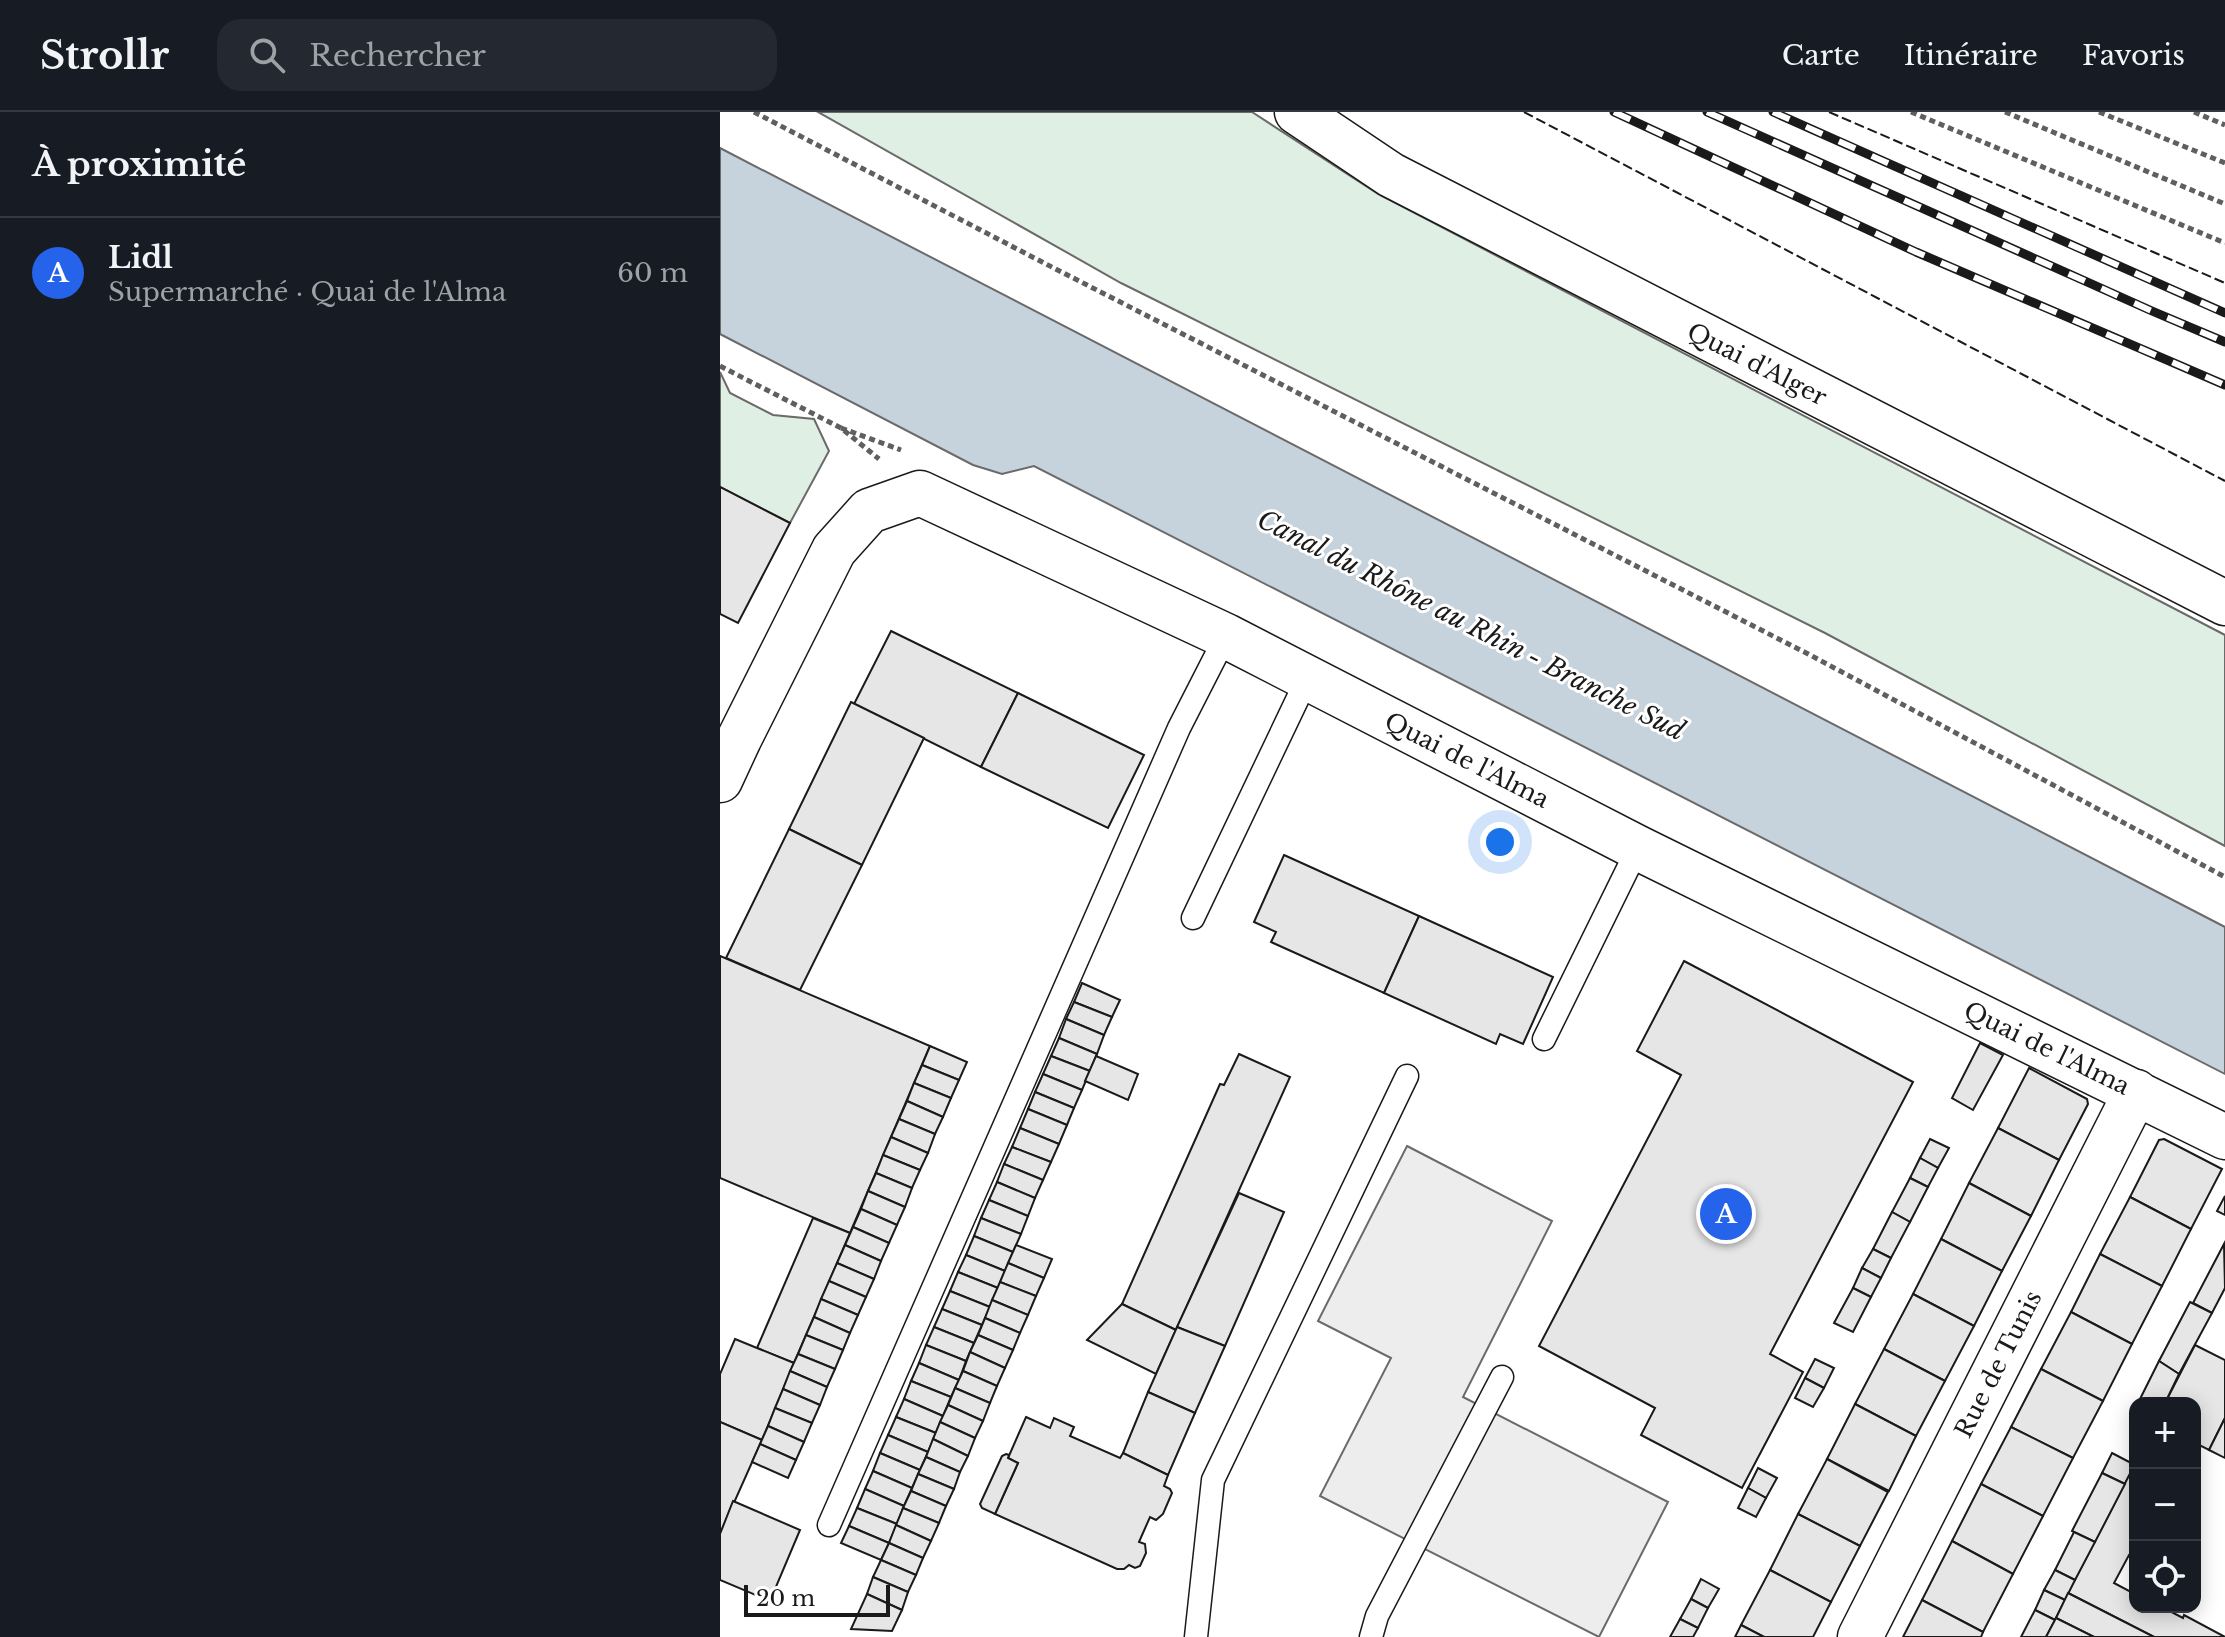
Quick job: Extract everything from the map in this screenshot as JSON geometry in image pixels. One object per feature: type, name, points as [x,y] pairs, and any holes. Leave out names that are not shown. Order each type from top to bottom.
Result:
[{"type":"street","name":"Quai d'Alger","points":[[1297,112],[1391,175],[2225,603]]},
{"type":"street","name":"Quai de l'Alma","points":[[920,493],[1226,636],[1638,848],[2225,1137]]},
{"type":"street","points":[[720,780],[834,550],[869,511],[920,493]]},
{"type":"street","name":"Rue de Tunis","points":[[1860,1637],[2136,1092]]},
{"type":"lane","points":[[829,1525],[1179,728],[1226,636]]},
{"type":"lane","points":[[1193,918],[1308,677]]},
{"type":"lane","points":[[1544,1039],[1638,848]]},
{"type":"lane","points":[[1196,1637],[1213,1480],[1407,1076]]},
{"type":"lane","points":[[1371,1637],[1377,1616],[1502,1377]]},
{"type":"path","points":[[754,112],[1812,656],[2225,877]]},
{"type":"path","points":[[1911,112],[2225,243]]},
{"type":"path","points":[[2005,112],[2225,204]]},
{"type":"path","points":[[2099,112],[2225,163]]},
{"type":"path","points":[[2194,112],[2225,125]]},
{"type":"path","points":[[720,366],[841,428],[920,493]]},
{"type":"green space","points":[[818,112],[1252,112],[1378,194],[2225,635],[2225,846],[1825,633],[1121,283]]},
{"type":"green space","points":[[720,372],[730,393],[773,415],[814,419],[829,451],[790,523],[720,487]]},
{"type":"shaded area","points":[[1407,1146],[1552,1221],[1463,1397],[1668,1502],[1599,1637],[1320,1496],[1391,1358],[1318,1321]]},
{"type":"water","name":"Canal du Rhône au Rhin - Branche Sud","points":[[720,148],[2225,927],[2225,1074],[1034,466],[1002,474],[973,465],[720,334]]},
{"type":"building","points":[[720,487],[790,523],[738,623],[720,614]]},
{"type":"building","points":[[891,631],[1018,693],[981,767],[854,704]]},
{"type":"building","points":[[1018,693],[1144,755],[1108,828],[981,767]]},
{"type":"building","points":[[851,702],[924,738],[862,865],[789,829]]},
{"type":"building","points":[[789,829],[862,865],[800,990],[726,958]]},
{"type":"building","points":[[1284,855],[1419,916],[1384,993],[1271,942],[1276,932],[1254,922]]},
{"type":"building","points":[[1419,916],[1553,977],[1523,1044],[1500,1034],[1496,1044],[1384,993]]},
{"type":"building","points":[[720,956],[930,1046],[850,1233],[720,1178]]},
{"type":"building","points":[[1684,961],[1913,1082],[1770,1354],[1803,1372],[1742,1488],[1641,1435],[1655,1408],[1539,1346],[1681,1075],[1637,1051]]},
{"type":"building","points":[[1082,983],[1120,1000],[1112,1017],[1074,1002]]},
{"type":"building","points":[[1074,1002],[1112,1017],[1104,1035],[1066,1019]]},
{"type":"building","points":[[1066,1019],[1104,1035],[1097,1054],[1059,1038]]},
{"type":"building","points":[[1059,1038],[1097,1054],[1090,1071],[1051,1056]]},
{"type":"building","points":[[1980,1043],[2003,1055],[1973,1110],[1952,1098]]},
{"type":"building","points":[[930,1046],[967,1062],[959,1080],[922,1065]]},
{"type":"building","points":[[1239,1054],[1290,1077],[1176,1330],[1122,1304],[1220,1084],[1224,1085]]},
{"type":"building","points":[[1051,1056],[1090,1071],[1082,1090],[1043,1074]]},
{"type":"building","points":[[1096,1056],[1138,1074],[1128,1100],[1085,1081]]},
{"type":"building","points":[[922,1065],[959,1080],[951,1098],[914,1083]]},
{"type":"building","points":[[2029,1068],[2087,1099],[2088,1104],[2059,1160],[1998,1128]]},
{"type":"building","points":[[1043,1074],[1082,1090],[1074,1108],[1035,1092]]},
{"type":"building","points":[[914,1083],[951,1098],[943,1117],[907,1101]]},
{"type":"building","points":[[1035,1092],[1074,1108],[1067,1125],[1028,1109]]},
{"type":"building","points":[[907,1101],[943,1117],[935,1134],[899,1119]]},
{"type":"building","points":[[1028,1109],[1067,1125],[1059,1144],[1020,1128]]},
{"type":"building","points":[[899,1119],[935,1134],[928,1153],[891,1137]]},
{"type":"building","points":[[1020,1128],[1059,1144],[1051,1162],[1012,1147]]},
{"type":"building","points":[[1998,1128],[2059,1160],[2031,1216],[1969,1183]]},
{"type":"building","points":[[891,1137],[928,1153],[920,1170],[883,1155]]},
{"type":"building","points":[[1930,1139],[1949,1148],[1938,1168],[1920,1158]]},
{"type":"building","points":[[2164,1139],[2222,1169],[2191,1229],[2130,1197],[2159,1140]]},
{"type":"building","points":[[1012,1147],[1051,1162],[1043,1180],[1004,1164]]},
{"type":"building","points":[[883,1155],[920,1170],[912,1188],[876,1173]]},
{"type":"building","points":[[1920,1158],[1938,1168],[1928,1187],[1910,1178]]},
{"type":"building","points":[[1004,1164],[1043,1180],[1035,1198],[997,1182]]},
{"type":"building","points":[[876,1173],[912,1188],[905,1207],[868,1191]]},
{"type":"building","points":[[1910,1178],[1928,1187],[1910,1222],[1892,1212]]},
{"type":"building","points":[[997,1182],[1035,1198],[1028,1216],[989,1200]]},
{"type":"building","points":[[1969,1183],[2031,1216],[2002,1271],[1941,1239]]},
{"type":"building","points":[[868,1191],[905,1207],[897,1225],[861,1209]]},
{"type":"building","points":[[1239,1193],[1284,1212],[1225,1346],[1177,1327]]},
{"type":"building","points":[[2225,1196],[2225,1215],[2217,1211]]},
{"type":"building","points":[[2130,1197],[2191,1229],[2162,1286],[2100,1254]]},
{"type":"building","points":[[989,1200],[1028,1216],[1021,1234],[981,1218]]},
{"type":"building","points":[[861,1209],[897,1225],[889,1243],[853,1227]]},
{"type":"building","points":[[1892,1212],[1910,1222],[1891,1258],[1873,1249]]},
{"type":"building","points":[[813,1218],[850,1233],[794,1363],[757,1348]]},
{"type":"building","points":[[981,1218],[1021,1234],[1013,1252],[974,1236]]},
{"type":"building","points":[[853,1227],[889,1243],[881,1261],[845,1245]]},
{"type":"building","points":[[974,1236],[1013,1252],[1005,1271],[966,1255]]},
{"type":"building","points":[[1941,1239],[2002,1271],[1974,1326],[1913,1294]]},
{"type":"building","points":[[2224,1244],[2225,1288],[2212,1313],[2193,1303]]},
{"type":"building","points":[[845,1245],[881,1261],[874,1279],[837,1263]]},
{"type":"building","points":[[1016,1245],[1052,1259],[1044,1278],[1008,1263]]},
{"type":"building","points":[[1873,1249],[1891,1258],[1881,1278],[1862,1268]]},
{"type":"building","points":[[2100,1254],[2162,1286],[2132,1344],[2071,1312]]},
{"type":"building","points":[[966,1255],[1005,1271],[998,1288],[958,1272]]},
{"type":"building","points":[[837,1263],[874,1279],[866,1297],[829,1281]]},
{"type":"building","points":[[1008,1263],[1044,1278],[1036,1296],[1000,1282]]},
{"type":"building","points":[[1862,1268],[1881,1278],[1871,1297],[1853,1288]]},
{"type":"building","points":[[958,1272],[998,1288],[990,1307],[950,1291]]},
{"type":"building","points":[[829,1281],[866,1297],[858,1315],[821,1299]]},
{"type":"building","points":[[1000,1282],[1036,1296],[1028,1315],[992,1300]]},
{"type":"building","points":[[1853,1288],[1871,1297],[1853,1332],[1834,1323]]},
{"type":"building","points":[[950,1291],[990,1307],[982,1325],[942,1309]]},
{"type":"building","points":[[1913,1294],[1974,1326],[1945,1381],[1884,1349]]},
{"type":"building","points":[[821,1299],[858,1315],[850,1333],[814,1317]]},
{"type":"building","points":[[992,1300],[1028,1315],[1020,1333],[985,1318]]},
{"type":"building","points":[[2190,1302],[2212,1313],[2179,1374],[2159,1361]]},
{"type":"building","points":[[1122,1304],[1176,1330],[1156,1374],[1087,1340]]},
{"type":"building","points":[[942,1309],[982,1325],[974,1343],[934,1327]]},
{"type":"building","points":[[2071,1312],[2132,1344],[2103,1401],[2041,1369]]},
{"type":"building","points":[[814,1317],[850,1333],[843,1350],[806,1335]]},
{"type":"building","points":[[985,1318],[1020,1333],[1013,1350],[978,1335]]},
{"type":"building","points":[[934,1327],[974,1343],[966,1361],[926,1345]]},
{"type":"building","points":[[1177,1327],[1225,1346],[1195,1413],[1148,1392]]},
{"type":"building","points":[[806,1335],[843,1350],[835,1369],[798,1354]]},
{"type":"building","points":[[978,1335],[1013,1350],[1005,1368],[970,1352]]},
{"type":"building","points":[[735,1339],[794,1363],[762,1440],[720,1422],[720,1374]]},
{"type":"building","points":[[926,1345],[966,1361],[959,1380],[919,1363]]},
{"type":"building","points":[[2195,1345],[2225,1360],[2225,1418],[2209,1450],[2201,1446],[2201,1397],[2168,1397]]},
{"type":"building","points":[[1884,1349],[1945,1381],[1916,1436],[1855,1404]]},
{"type":"building","points":[[970,1352],[1005,1368],[997,1386],[963,1371]]},
{"type":"building","points":[[798,1354],[835,1369],[827,1387],[790,1371]]},
{"type":"building","points":[[1815,1359],[1834,1368],[1824,1388],[1805,1378]]},
{"type":"building","points":[[2159,1361],[2179,1374],[2168,1397],[2141,1397]]},
{"type":"building","points":[[919,1363],[959,1380],[951,1397],[911,1381]]},
{"type":"building","points":[[2041,1369],[2103,1401],[2073,1458],[2011,1427]]},
{"type":"building","points":[[790,1371],[827,1387],[820,1405],[783,1389]]},
{"type":"building","points":[[963,1371],[997,1386],[990,1403],[955,1388]]},
{"type":"building","points":[[1805,1378],[1824,1388],[1813,1407],[1795,1398]]},
{"type":"building","points":[[911,1381],[951,1397],[943,1416],[904,1399]]},
{"type":"building","points":[[955,1388],[990,1403],[983,1421],[948,1405]]},
{"type":"building","points":[[783,1389],[820,1405],[812,1423],[775,1408]]},
{"type":"building","points":[[1148,1392],[1195,1413],[1168,1475],[1123,1453]]},
{"type":"building","points":[[904,1399],[943,1416],[936,1433],[896,1417]]},
{"type":"building","points":[[1855,1404],[1916,1436],[1889,1491],[1827,1459]]},
{"type":"building","points":[[948,1405],[983,1421],[975,1438],[940,1422]]},
{"type":"building","points":[[775,1408],[812,1423],[804,1442],[768,1426]]},
{"type":"building","points":[[896,1417],[936,1433],[928,1452],[888,1435]]},
{"type":"building","points":[[1026,1417],[1050,1428],[1054,1418],[1074,1427],[1070,1436],[1120,1458],[1123,1453],[1168,1475],[1164,1486],[1172,1493],[1163,1514],[1156,1520],[1150,1517],[1139,1542],[1145,1544],[1146,1553],[1140,1566],[1135,1568],[1129,1565],[1117,1569],[995,1514],[1018,1463],[1008,1458]]},
{"type":"building","points":[[2225,1418],[2225,1458],[2209,1450]]},
{"type":"building","points":[[720,1422],[762,1440],[720,1534]]},
{"type":"building","points":[[940,1422],[975,1438],[968,1456],[933,1439]]},
{"type":"building","points":[[768,1426],[804,1442],[796,1460],[760,1444]]},
{"type":"building","points":[[2011,1427],[2073,1458],[2043,1516],[1981,1484]]},
{"type":"building","points":[[888,1435],[928,1452],[920,1470],[880,1453]]},
{"type":"building","points":[[933,1439],[968,1456],[960,1472],[926,1457]]},
{"type":"building","points":[[760,1444],[796,1460],[788,1478],[752,1462]]},
{"type":"building","points":[[880,1453],[920,1470],[912,1488],[873,1471]]},
{"type":"building","points":[[2112,1453],[2129,1462],[2129,1476],[2125,1484],[2102,1473]]},
{"type":"building","points":[[1006,1454],[1018,1463],[995,1514],[980,1504],[1002,1456]]},
{"type":"building","points":[[926,1457],[960,1472],[954,1489],[918,1474]]},
{"type":"building","points":[[1827,1459],[1888,1492],[1860,1546],[1798,1514]]},
{"type":"building","points":[[1758,1468],[1777,1478],[1766,1498],[1748,1488]]},
{"type":"building","points":[[873,1471],[912,1488],[904,1506],[865,1489]]},
{"type":"building","points":[[2102,1473],[2125,1484],[2095,1542],[2072,1531]]},
{"type":"building","points":[[918,1474],[954,1489],[946,1506],[911,1491]]},
{"type":"building","points":[[2129,1476],[2129,1555],[2114,1583],[2129,1591],[2129,1613],[2173,1613],[2183,1618],[2184,1615],[2225,1637],[2154,1637],[2068,1593]]},
{"type":"building","points":[[1981,1484],[2043,1516],[2013,1574],[1952,1541]]},
{"type":"building","points":[[1748,1488],[1766,1498],[1756,1517],[1738,1508]]},
{"type":"building","points":[[865,1489],[904,1506],[897,1524],[857,1508]]},
{"type":"building","points":[[911,1491],[946,1506],[939,1523],[903,1508]]},
{"type":"building","points":[[733,1501],[800,1530],[770,1601],[720,1580],[720,1534]]},
{"type":"building","points":[[857,1508],[897,1524],[889,1543],[849,1526]]},
{"type":"building","points":[[903,1508],[939,1523],[931,1541],[896,1525]]},
{"type":"building","points":[[1798,1514],[1860,1546],[1831,1602],[1770,1570]]},
{"type":"building","points":[[896,1525],[931,1541],[923,1558],[889,1543]]},
{"type":"building","points":[[849,1526],[889,1543],[881,1560],[841,1543]]},
{"type":"building","points":[[2074,1532],[2095,1542],[2075,1580],[2055,1570]]},
{"type":"building","points":[[1952,1541],[2013,1574],[1983,1632],[1922,1600]]},
{"type":"building","points":[[889,1543],[923,1558],[916,1575],[881,1560]]},
{"type":"building","points":[[881,1560],[916,1575],[908,1592],[873,1577]]},
{"type":"building","points":[[1770,1570],[1831,1602],[1813,1637],[1764,1637],[1741,1625]]},
{"type":"building","points":[[2055,1570],[2075,1580],[2065,1600],[2044,1590]]},
{"type":"building","points":[[873,1577],[908,1592],[902,1610],[867,1594]]},
{"type":"building","points":[[1701,1579],[1719,1589],[1708,1608],[1691,1599]]},
{"type":"building","points":[[2044,1590],[2065,1600],[2055,1620],[2035,1610]]},
{"type":"building","points":[[2068,1593],[2154,1637],[2094,1637],[2056,1618]]},
{"type":"building","points":[[867,1594],[902,1610],[892,1631],[851,1629]]},
{"type":"building","points":[[1691,1599],[1708,1608],[1698,1628],[1680,1619]]},
{"type":"building","points":[[1922,1600],[1983,1632],[1981,1637],[1903,1637]]},
{"type":"building","points":[[2035,1610],[2055,1620],[2046,1637],[2021,1637]]},
{"type":"building","points":[[2056,1618],[2094,1637],[2046,1637]]},
{"type":"building","points":[[1680,1619],[1698,1628],[1693,1637],[1670,1637]]},
{"type":"building","points":[[1741,1625],[1764,1637],[1735,1637]]},
{"type":"railway","points":[[1614,112],[1916,252],[2225,385]]},
{"type":"railway","points":[[1707,112],[2225,342]]},
{"type":"railway","points":[[1773,112],[2225,313]]},
{"type":"fence","points":[[1524,112],[2225,481]]},
{"type":"fence","points":[[1829,112],[2225,283]]},
{"type":"place","name":"Lidl","points":[[1726,1214]]}]
